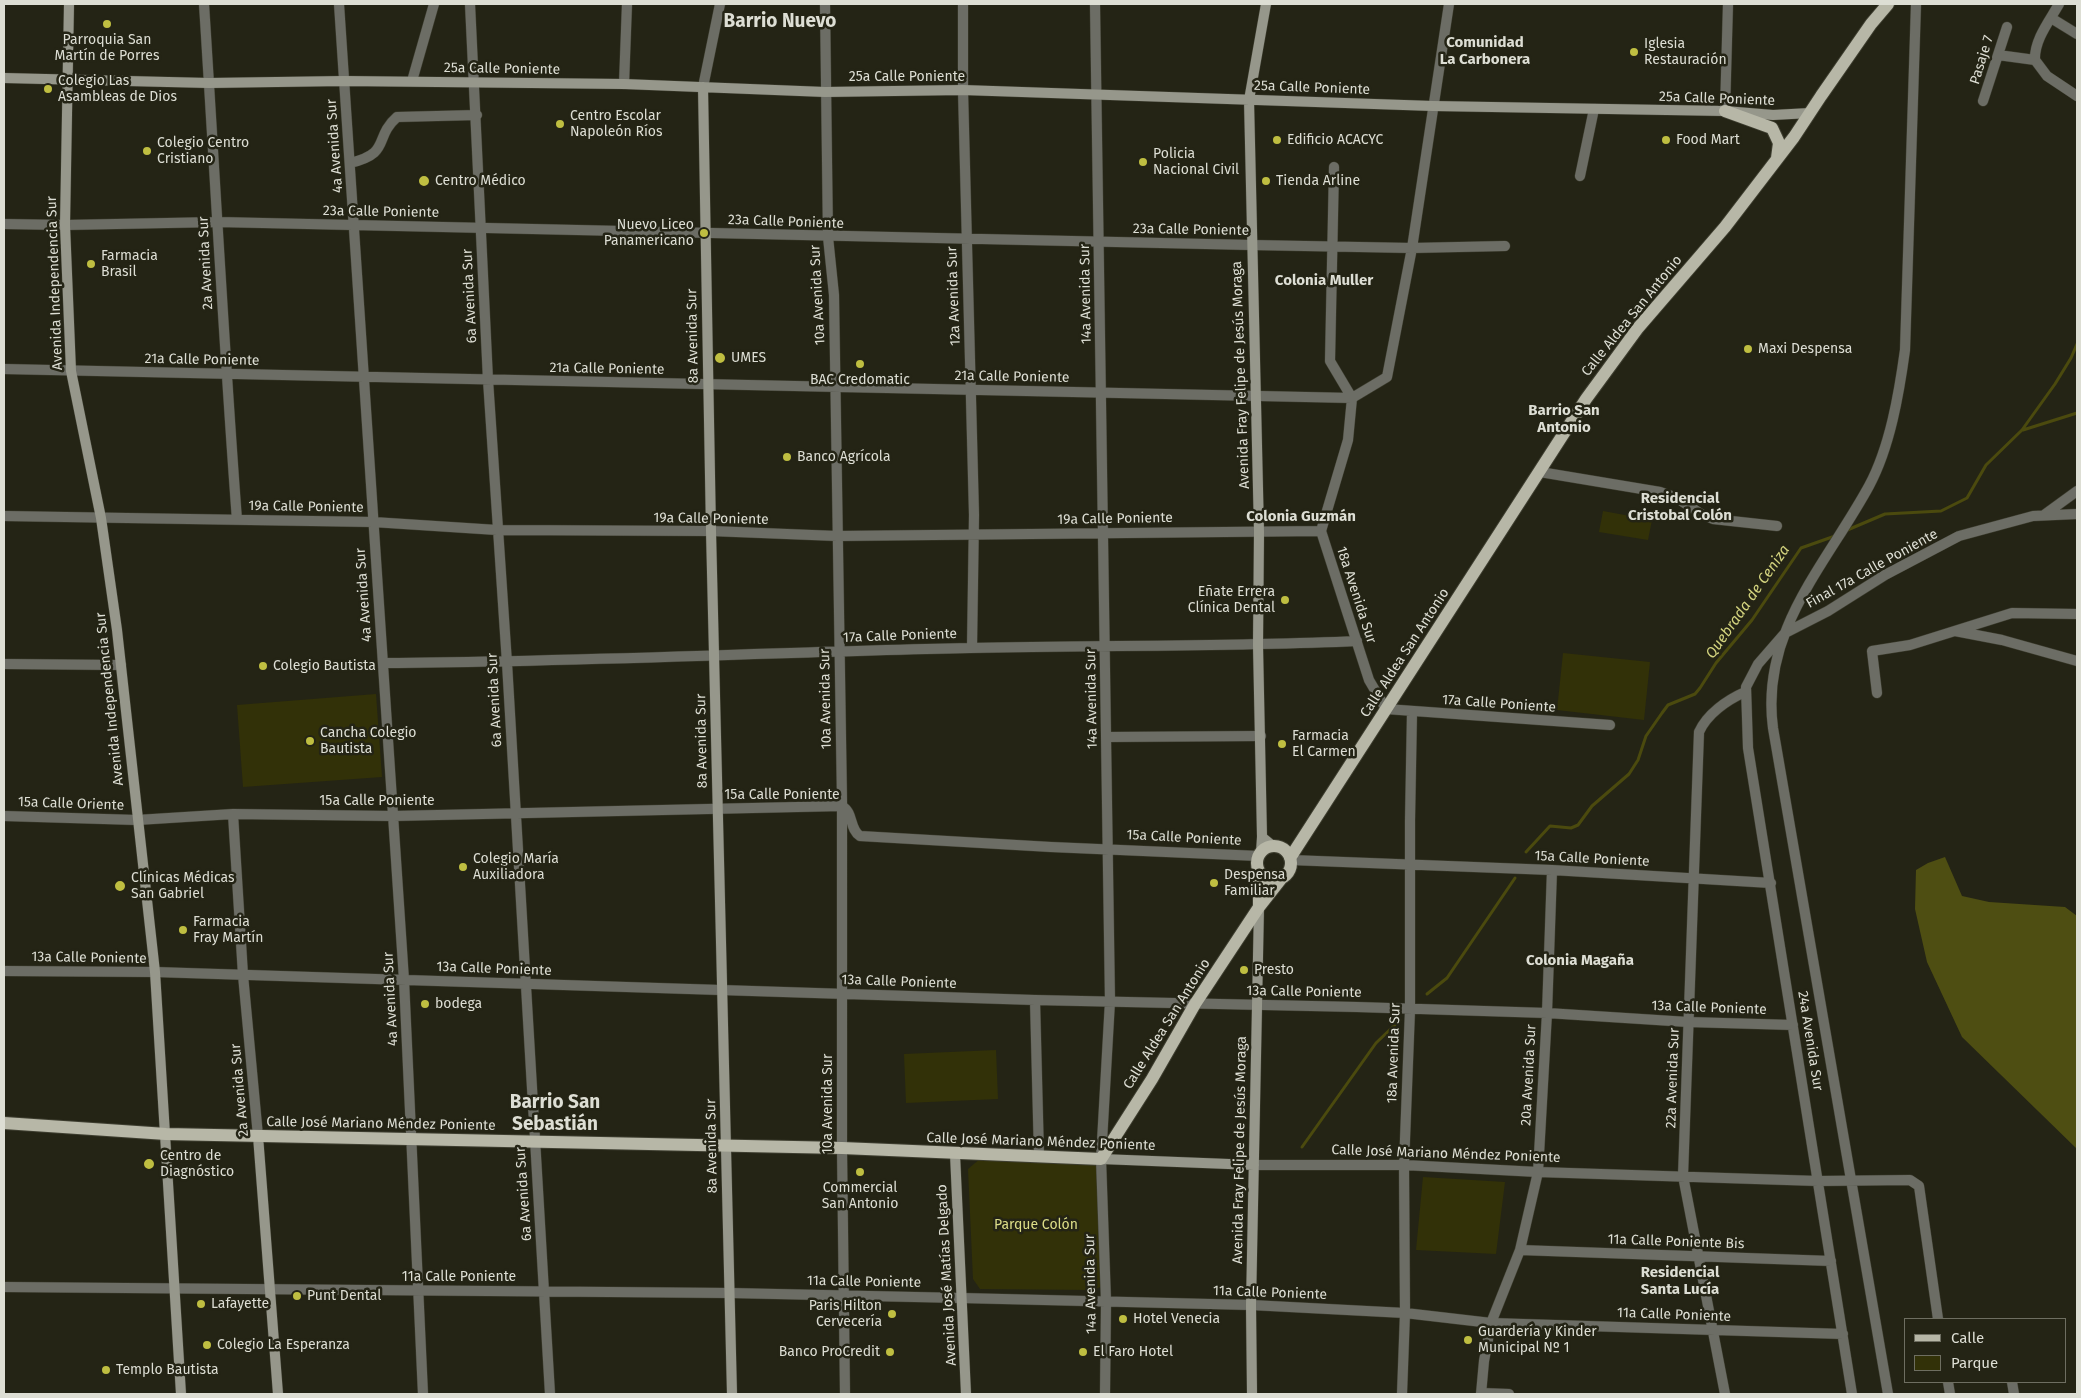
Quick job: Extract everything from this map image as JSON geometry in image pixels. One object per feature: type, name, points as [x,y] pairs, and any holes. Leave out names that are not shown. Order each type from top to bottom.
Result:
[{"type":"main road","name":"Calle Aldea San Antonio","points":[[1284,853],[1303,836],[1586,399],[1638,328],[1725,228],[1776,160],[1871,24],[1888,4]]},
{"type":"main road","points":[[1725,111],[1772,128],[1779,143],[1776,160]]},
{"type":"main road","points":[[1259,871],[1266,878],[1276,880],[1281,878],[1289,871],[1284,853],[1260,854],[1257,861],[1260,906]]},
{"type":"main road","name":"Calle Aldea San Antonio","points":[[1101,1159],[1152,1079],[1195,1004],[1260,906],[1281,878]]},
{"type":"main road","name":"Calle José Mariano Méndez Poniente","points":[[4,1123],[166,1134],[842,1148],[1101,1159]]},
{"type":"street","name":"Avenida Independencia Sur","points":[[70,4],[65,225],[71,371],[100,518],[121,665],[155,972],[180,1394]]},
{"type":"street","name":"2a Avenida Sur","points":[[204,4],[226,374],[237,520]]},
{"type":"street","name":"4a Avenida Sur","points":[[339,4],[404,980],[423,1394]]},
{"type":"street","points":[[412,81],[434,4]]},
{"type":"street","name":"6a Avenida Sur","points":[[470,4],[476,83],[480,228],[488,380],[507,663],[550,1394]]},
{"type":"street","points":[[624,84],[627,4]]},
{"type":"street","points":[[703,87],[720,4]]},
{"type":"street","name":"10a Avenida Sur","points":[[825,4],[828,237],[834,295],[836,387],[842,806],[842,1148],[845,1394]]},
{"type":"street","name":"12a Avenida Sur","points":[[963,4],[966,240],[971,390],[972,648]]},
{"type":"street","name":"14a Avenida Sur","points":[[1095,4],[1110,1002],[1101,1159],[1106,1301],[1105,1394]]},
{"type":"street","name":"Avenida Fray Felipe de Jesús Moraga","points":[[1260,854],[1262,836],[1258,645],[1259,532],[1249,100],[1266,4]]},
{"type":"street","points":[[1352,398],[1388,377],[1412,248],[1449,4]]},
{"type":"street","points":[[1725,111],[1728,4]]},
{"type":"street","points":[[1888,1394],[1770,700],[1773,676],[1785,633],[1798,602],[1870,485],[1883,451],[1898,393],[1904,350],[1916,4]]},
{"type":"street","points":[[2059,4],[2038,41],[2035,60],[2047,76],[2077,96]]},
{"type":"street","points":[[2051,18],[2077,34]]},
{"type":"street","name":"Pasaje 7","points":[[1983,101],[2007,27]]},
{"type":"street","points":[[1998,55],[2035,60]]},
{"type":"street","name":"25a Calle Poniente","points":[[4,78],[209,83],[412,81],[624,84],[825,92],[963,90],[1433,106],[1725,111],[1773,115],[1810,112]]},
{"type":"street","name":"8a Avenida Sur","points":[[703,87],[704,233],[732,1394]]},
{"type":"street","points":[[1580,176],[1594,109]]},
{"type":"street","points":[[350,163],[373,155],[379,148],[392,121],[397,117],[477,115]]},
{"type":"street","points":[[1321,531],[1348,440],[1352,398],[1330,362],[1334,167]]},
{"type":"street","name":"23a Calle Poniente","points":[[4,224],[65,225],[218,222],[966,240],[1412,248],[1506,246]]},
{"type":"street","name":"21a Calle Poniente","points":[[4,369],[1352,398]]},
{"type":"street","points":[[1540,472],[1669,495],[1713,519],[1777,526]]},
{"type":"street","points":[[2044,515],[2077,491]]},
{"type":"street","name":"Final 17a Calle Poniente","points":[[1745,692],[1749,678],[1758,664],[1785,633],[1828,611],[1885,575],[1959,536],[2016,520],[2044,515],[2077,514]]},
{"type":"street","name":"19a Calle Poniente","points":[[4,516],[373,522],[497,530],[711,531],[838,536],[1321,531]]},
{"type":"street","name":"18a Avenida Sur","points":[[1321,531],[1369,680],[1386,709]]},
{"type":"street","points":[[1877,693],[1872,651],[1910,645],[2012,613],[2077,614]]},
{"type":"street","points":[[1954,631],[2002,640],[2077,661]]},
{"type":"street","name":"17a Calle Poniente","points":[[383,663],[507,663],[972,648],[1357,642]]},
{"type":"street","points":[[4,664],[121,665]]},
{"type":"street","name":"22a Avenida Sur","points":[[1726,1394],[1683,1176],[1699,732],[1703,723],[1731,698],[1745,692]]},
{"type":"street","name":"24a Avenida Sur","points":[[1745,692],[1748,748],[1852,1394]]},
{"type":"street","name":"17a Calle Poniente","points":[[1386,709],[1610,725]]},
{"type":"street","name":"18a Avenida Sur","points":[[1402,1394],[1405,1313],[1404,1165],[1410,1010],[1412,712]]},
{"type":"street","points":[[1106,737],[1261,736]]},
{"type":"street","name":"15a Calle Poniente","points":[[137,820],[233,814],[393,816],[842,806],[848,810],[855,831],[860,836],[1051,847],[1260,854]]},
{"type":"street","name":"2a Avenida Sur","points":[[233,814],[243,975],[271,1289],[278,1394]]},
{"type":"street","name":"15a Calle Oriente","points":[[4,816],[137,820]]},
{"type":"street","points":[[1262,836],[1284,853]]},
{"type":"street","name":"15a Calle Poniente","points":[[1284,853],[1410,866],[1552,870],[1771,883]]},
{"type":"street","name":"20a Avenida Sur","points":[[1481,1394],[1484,1361],[1491,1323],[1520,1250],[1538,1172],[1547,1013],[1552,870]]},
{"type":"street","name":"Avenida Fray Felipe de Jesús Moraga","points":[[1252,1394],[1251,1305],[1254,1071],[1258,1005],[1260,906]]},
{"type":"street","name":"13a Calle Poniente","points":[[4,971],[155,972],[1036,1000],[1547,1013],[1688,1022],[1793,1025]]},
{"type":"street","points":[[1036,1000],[1039,1156]]},
{"type":"street","name":"Avenida José Matías Delgado","points":[[955,1154],[966,1394]]},
{"type":"street","name":"Calle José Mariano Méndez Poniente","points":[[1101,1159],[1254,1165],[1404,1165],[1538,1172],[1818,1181],[1910,1180],[1918,1186],[1938,1318]]},
{"type":"street","name":"11a Calle Poniente Bis","points":[[1520,1250],[1831,1261]]},
{"type":"street","name":"11a Calle Poniente","points":[[4,1287],[730,1293],[1106,1301],[1251,1305],[1405,1313],[1491,1323],[1843,1334]]},
{"type":"street","points":[[1481,1394],[1509,1394]]},
{"type":"green space","points":[[1603,511],[1652,520],[1648,540],[1599,532]]},
{"type":"green space","points":[[1563,653],[1650,662],[1644,720],[1557,710]]},
{"type":"green space","name":"Cancha Colegio Bautista","points":[[376,694],[382,777],[243,787],[237,705]]},
{"type":"green space","points":[[996,1050],[998,1099],[906,1103],[904,1054]]},
{"type":"green space","name":"Parque Colón","points":[[981,1158],[1095,1161],[1102,1170],[1102,1286],[1094,1290],[980,1289],[973,1279],[968,1169]]},
{"type":"green space","points":[[1423,1177],[1505,1182],[1496,1254],[1416,1250]]},
{"type":"shaded area","points":[[1945,857],[1962,896],[1989,902],[2065,907],[2077,916],[2077,1149],[1962,1037],[1927,962],[1915,909],[1916,870]]},
{"type":"waterway","name":"Quebrada de Ceniza","points":[[1845,531],[1885,514],[1941,511],[1967,498],[1986,465],[2022,430],[2055,384],[2077,344]]},
{"type":"waterway","points":[[2023,430],[2077,413]]},
{"type":"waterway","name":"Quebrada de Ceniza","points":[[1526,852],[1550,826],[1571,828],[1578,825],[1592,806],[1629,774],[1638,760],[1646,736],[1668,705],[1695,694],[1716,663],[1752,620],[1801,548],[1835,536]]},
{"type":"waterway","name":"Quebrada de Ceniza","points":[[1427,994],[1447,978],[1515,878]]},
{"type":"waterway","name":"Quebrada de Ceniza","points":[[1302,1147],[1376,1043],[1400,1020]]},
{"type":"place","name":"Parroquia San Martín de Porres","points":[[107,24]]},
{"type":"place","name":"Iglesia Restauración","points":[[1634,52]]},
{"type":"place","name":"Colegio Las Asambleas de Dios","points":[[48,89]]},
{"type":"place","name":"Centro Escolar Napoleón Ríos","points":[[560,124]]},
{"type":"place","name":"Edificio ACACYC","points":[[1277,140]]},
{"type":"place","name":"Food Mart","points":[[1666,140]]},
{"type":"place","name":"Colegio Centro Cristiano","points":[[147,151]]},
{"type":"place","name":"Policia Nacional Civil","points":[[1143,162]]},
{"type":"place","name":"Centro Médico","points":[[424,181]]},
{"type":"place","name":"Tienda Arline","points":[[1266,181]]},
{"type":"place","name":"Nuevo Liceo Panamericano","points":[[704,233]]},
{"type":"place","name":"Farmacia Brasil","points":[[91,264]]},
{"type":"place","name":"Maxi Despensa","points":[[1748,349]]},
{"type":"place","name":"UMES","points":[[720,358]]},
{"type":"place","name":"BAC Credomatic","points":[[860,364]]},
{"type":"place","name":"Banco Agrícola","points":[[787,457]]},
{"type":"place","name":"Eñate Errera Clínica Dental","points":[[1285,600]]},
{"type":"place","name":"Colegio Bautista","points":[[263,666]]},
{"type":"place","name":"Cancha Colegio Bautista","points":[[310,741]]},
{"type":"place","name":"Farmacia El Carmen","points":[[1282,744]]},
{"type":"place","name":"Colegio María Auxiliadora","points":[[463,867]]},
{"type":"place","name":"Despensa Familiar","points":[[1214,883]]},
{"type":"place","name":"Clínicas Médicas San Gabriel","points":[[120,886]]},
{"type":"place","name":"Farmacia Fray Martín","points":[[183,930]]},
{"type":"place","name":"Presto","points":[[1244,970]]},
{"type":"place","name":"bodega","points":[[425,1004]]},
{"type":"place","name":"Centro de Diagnóstico","points":[[149,1164]]},
{"type":"place","name":"Commercial San Antonio","points":[[860,1172]]},
{"type":"place","name":"Punt Dental","points":[[297,1296]]},
{"type":"place","name":"Lafayette","points":[[201,1304]]},
{"type":"place","name":"Paris Hilton Cervecería","points":[[892,1314]]},
{"type":"place","name":"Hotel Venecia","points":[[1123,1319]]},
{"type":"place","name":"Guardería y Kinder Municipal Nº 1","points":[[1468,1340]]},
{"type":"place","name":"Colegio La Esperanza","points":[[207,1345]]},
{"type":"place","name":"Banco ProCredit","points":[[890,1352]]},
{"type":"place","name":"El Faro Hotel","points":[[1083,1352]]},
{"type":"place","name":"Templo Bautista","points":[[106,1370]]},
{"type":"district","name":"Barrio Nuevo","points":[[780,22]]},
{"type":"district","name":"Comunidad La Carbonera","points":[[1485,52]]},
{"type":"district","name":"Colonia Muller","points":[[1324,281]]},
{"type":"district","name":"Barrio San Antonio","points":[[1564,420]]},
{"type":"district","name":"Residencial Cristobal Colón","points":[[1680,508]]},
{"type":"district","name":"Colonia Guzmán","points":[[1301,517]]},
{"type":"district","name":"Colonia Magaña","points":[[1580,961]]},
{"type":"district","name":"Barrio San Sebastián","points":[[555,1114]]},
{"type":"district","name":"Residencial Santa Lucía","points":[[1680,1282]]}]
